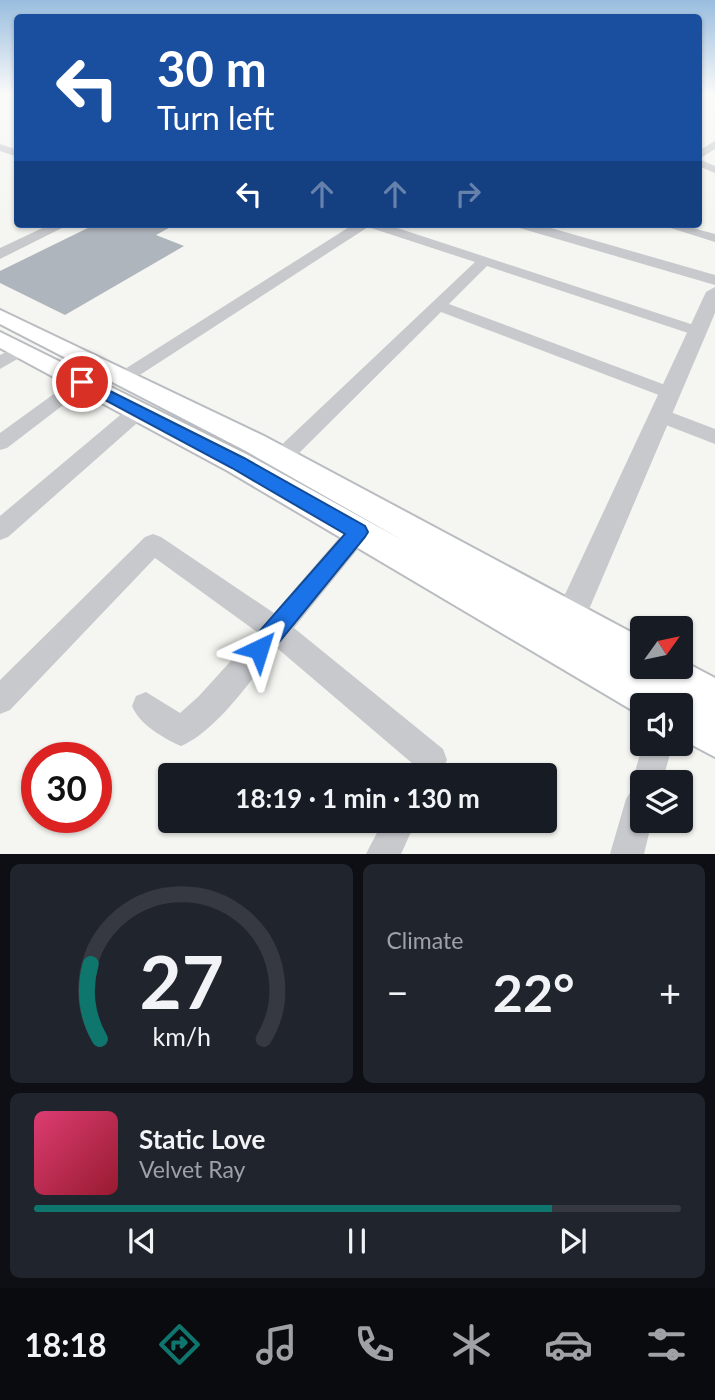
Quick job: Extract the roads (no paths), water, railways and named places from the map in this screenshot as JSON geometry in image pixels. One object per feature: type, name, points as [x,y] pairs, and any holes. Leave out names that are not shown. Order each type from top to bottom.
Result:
[{"type":"main road","points":[[0,316],[281,458],[564,632],[645,693]]},
{"type":"main road","points":[[7,351],[82,382],[238,463],[358,532],[564,632],[630,654]]},
{"type":"main road","points":[[679,679],[715,699]]},
{"type":"main road","points":[[693,724],[715,737]]},
{"type":"street","points":[[0,254],[55,228]]},
{"type":"street","points":[[123,378],[357,228]]},
{"type":"street","points":[[384,228],[698,331]]},
{"type":"street","points":[[534,228],[715,280]]},
{"type":"street","points":[[680,228],[715,237]]},
{"type":"street","points":[[281,458],[484,261]]},
{"type":"street","points":[[564,632],[715,292]]},
{"type":"street","points":[[438,305],[670,393]]},
{"type":"street","points":[[0,443],[82,382]]},
{"type":"street","points":[[0,530],[138,411]]},
{"type":"street","points":[[660,415],[715,437]]},
{"type":"street","points":[[146,706],[181,731],[209,706],[358,532]]},
{"type":"street","points":[[0,700],[153,544],[276,630],[432,760],[430,763]]},
{"type":"street","points":[[383,854],[394,833]]},
{"type":"street","points":[[627,854],[633,833]]}]
